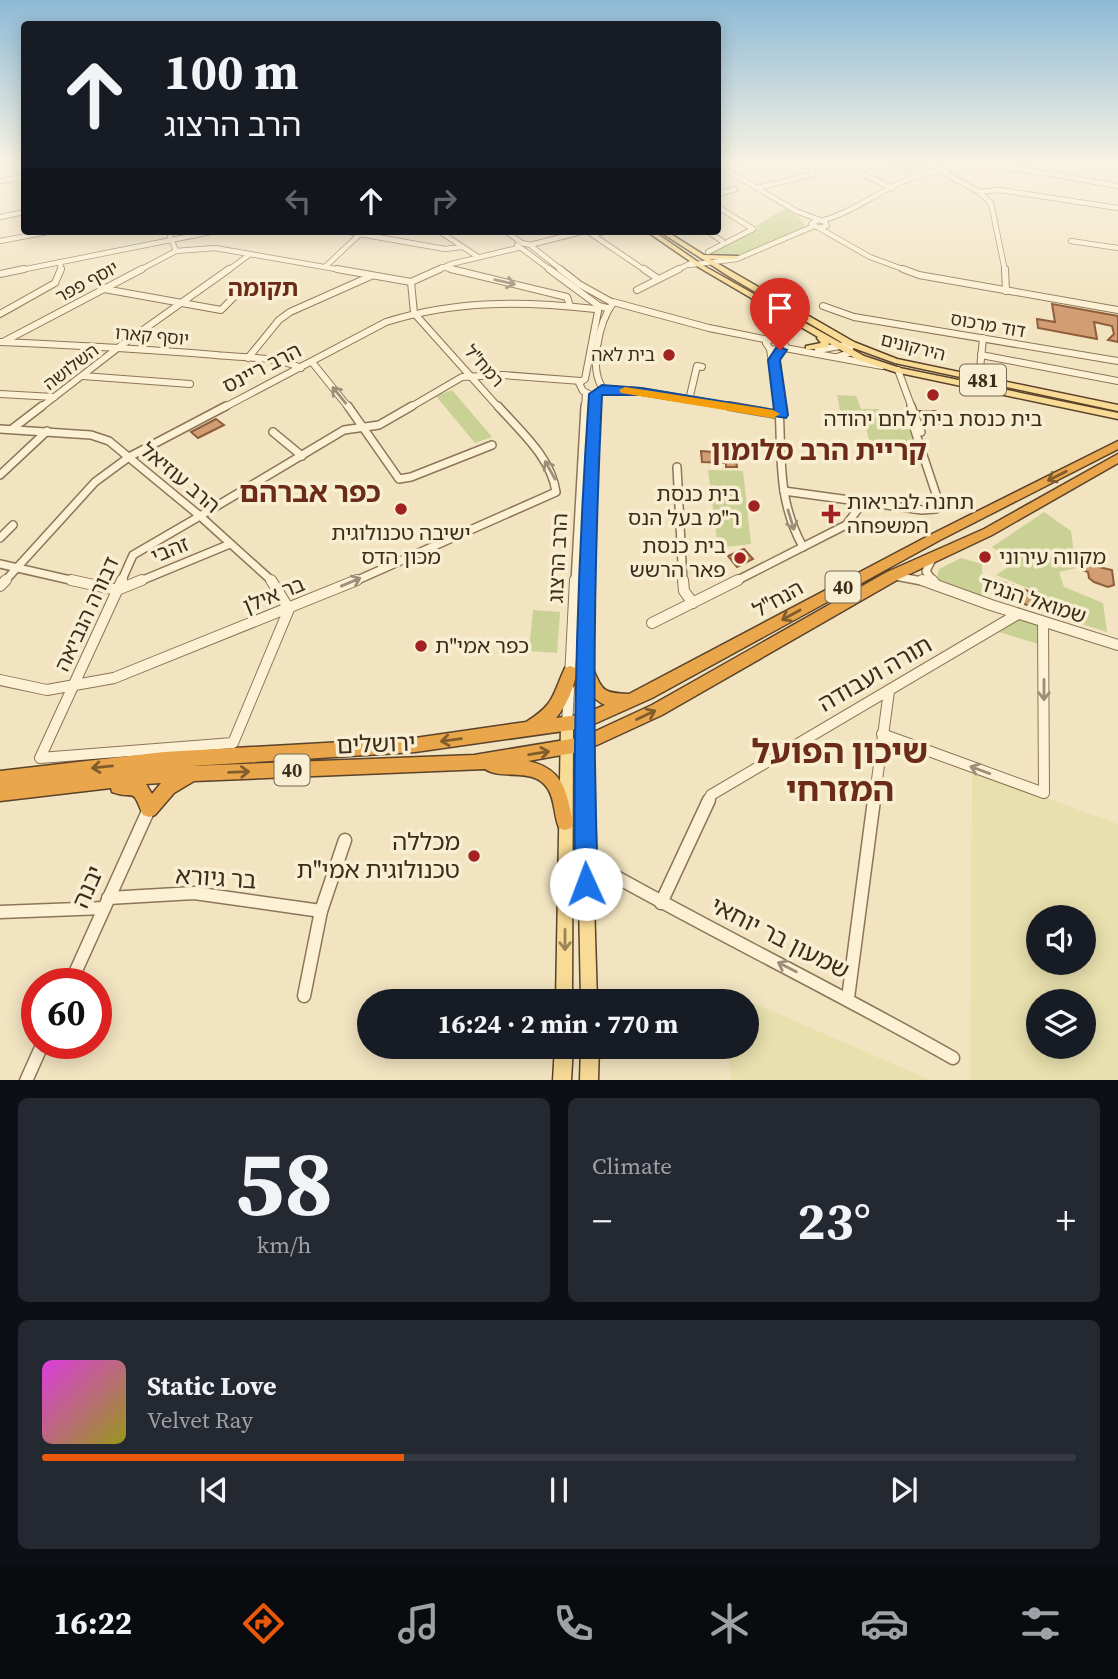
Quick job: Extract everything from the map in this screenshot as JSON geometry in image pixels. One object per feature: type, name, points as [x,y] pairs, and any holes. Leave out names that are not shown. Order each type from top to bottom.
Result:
[{"type":"highway","name":"הנח\"ל","points":[[567,725],[585,721],[647,694],[936,537],[1118,445]]},
{"type":"highway","name":"הנח\"ל","points":[[584,744],[657,710],[892,576],[988,532],[1118,458]]},
{"type":"highway","name":"40","points":[[1080,481],[1118,464]]},
{"type":"highway","points":[[587,671],[593,690],[610,701],[624,701],[647,694]]},
{"type":"highway","points":[[523,731],[550,717],[562,699],[570,672]]},
{"type":"highway","name":"ירושלים","points":[[0,779],[164,760],[415,745],[567,725]]},
{"type":"highway","name":"ירושלים","points":[[0,794],[145,777],[474,763],[584,744]]},
{"type":"highway","points":[[474,763],[525,768],[542,773],[554,783],[565,822]]},
{"type":"highway","points":[[0,794],[136,787],[143,792],[149,809],[169,787],[195,774]]},
{"type":"main road","name":"481","points":[[656,235],[698,259],[713,264],[850,348],[887,367]]},
{"type":"main road","name":"481","points":[[667,235],[698,259],[702,267],[837,347],[850,348]]},
{"type":"main road","points":[[698,259],[736,257]]},
{"type":"main road","points":[[732,275],[727,265],[736,257]]},
{"type":"main road","points":[[809,348],[825,345],[818,336]]},
{"type":"main road","name":"הירקונים","points":[[850,348],[885,358],[1118,408]]},
{"type":"main road","name":"הירקונים","points":[[887,367],[1118,418]]},
{"type":"main road","points":[[585,721],[589,989]]},
{"type":"main road","points":[[564,989],[567,725]]},
{"type":"main road","points":[[562,1080],[563,1059]]},
{"type":"main road","points":[[589,1080],[590,1059]]},
{"type":"street","points":[[637,290],[753,229],[725,212]]},
{"type":"street","points":[[798,212],[861,252],[898,269],[930,278],[1022,291],[1050,298]]},
{"type":"street","points":[[702,267],[766,248],[847,212]]},
{"type":"street","points":[[999,212],[1005,289]]},
{"type":"street","points":[[0,217],[21,213]]},
{"type":"street","points":[[827,225],[834,218]]},
{"type":"street","points":[[817,224],[827,225],[859,247],[902,267],[982,285],[1116,309]]},
{"type":"street","points":[[801,232],[838,238]]},
{"type":"street","points":[[0,241],[32,235]]},
{"type":"street","points":[[169,235],[176,251],[208,248],[411,282],[442,267],[571,235]]},
{"type":"street","points":[[0,274],[196,235]]},
{"type":"street","points":[[325,267],[359,235],[445,249],[463,247]]},
{"type":"street","points":[[445,235],[478,257]]},
{"type":"street","points":[[471,375],[597,379],[595,370],[599,309],[590,298],[503,235]]},
{"type":"street","points":[[509,235],[520,247]]},
{"type":"street","points":[[593,235],[657,278]]},
{"type":"street","points":[[713,235],[722,241]]},
{"type":"street","points":[[1071,241],[1118,248]]},
{"type":"street","points":[[531,246],[610,306],[622,311]]},
{"type":"street","name":"יוסף פפר","points":[[1,342],[176,251]]},
{"type":"street","name":"השלושה","points":[[12,429],[119,347],[249,255]]},
{"type":"street","points":[[0,314],[55,283],[61,272],[60,262]]},
{"type":"street","points":[[442,267],[567,297],[570,306]]},
{"type":"street","points":[[248,358],[279,320],[290,312],[371,276]]},
{"type":"street","points":[[982,285],[997,283],[1004,278]]},
{"type":"street","points":[[1004,278],[1022,291]]},
{"type":"street","points":[[411,282],[414,313]]},
{"type":"street","points":[[104,289],[221,310],[233,298]]},
{"type":"street","points":[[583,380],[599,309],[604,299]]},
{"type":"street","name":"הרב ריינס","points":[[0,586],[95,482],[129,457],[386,322],[461,303],[488,302],[599,309]]},
{"type":"street","points":[[599,309],[610,306],[768,344],[777,339],[784,347]]},
{"type":"street","name":"דוד מרכוס","points":[[823,306],[854,317],[1118,361]]},
{"type":"street","points":[[599,309],[622,311],[784,347],[829,350],[837,347]]},
{"type":"street","name":"רמח\"ל","points":[[414,313],[539,453],[554,477],[557,487],[552,495]]},
{"type":"street","points":[[979,379],[983,338]]},
{"type":"street","name":"יוסף קארו","points":[[1,342],[119,347],[248,358],[289,362],[301,368]]},
{"type":"street","points":[[768,344],[774,360],[781,415],[781,475],[790,524],[803,547]]},
{"type":"street","points":[[774,360],[784,347]]},
{"type":"street","name":"הירקונים","points":[[784,347],[887,367]]},
{"type":"street","points":[[830,357],[850,348]]},
{"type":"street","points":[[981,355],[1118,381]]},
{"type":"street","points":[[312,362],[366,429],[397,478],[411,477],[492,445]]},
{"type":"street","points":[[689,400],[697,366],[702,367]]},
{"type":"street","points":[[784,491],[922,510],[936,509],[939,503],[898,370]]},
{"type":"street","name":"דבורה הנביאה","points":[[289,609],[233,743],[40,758],[133,555],[344,430],[366,429],[379,425],[458,378],[471,375]]},
{"type":"street","points":[[481,386],[482,380],[503,375]]},
{"type":"street","points":[[83,376],[190,384]]},
{"type":"street","name":"הרב הרצוג","points":[[567,725],[594,392],[601,383],[597,379]]},
{"type":"street","name":"הרב הרצוג","points":[[583,380],[579,386],[594,392]]},
{"type":"street","points":[[594,392],[641,391],[781,415]]},
{"type":"street","name":"הרב הרצוג","points":[[585,721],[589,489],[594,392]]},
{"type":"street","points":[[0,394],[54,397]]},
{"type":"street","name":"הרב עוזיאל","points":[[0,429],[91,435],[109,441],[199,515],[276,584],[289,609]]},
{"type":"street","points":[[0,475],[47,431]]},
{"type":"street","points":[[273,432],[302,456]]},
{"type":"street","points":[[677,467],[682,575],[684,591],[693,603]]},
{"type":"street","name":"בר אילן","points":[[0,680],[47,690],[114,678],[289,609],[552,495]]},
{"type":"street","points":[[652,623],[846,525],[864,501]]},
{"type":"street","points":[[0,538],[13,525]]},
{"type":"street","name":"זהבי","points":[[117,590],[230,544]]},
{"type":"street","points":[[933,557],[926,571],[938,586]]},
{"type":"street","points":[[0,564],[117,590]]},
{"type":"street","name":"שמואל הנגיד","points":[[892,576],[905,576],[938,586],[991,606],[1118,645]]},
{"type":"street","points":[[991,606],[1001,616],[999,625]]},
{"type":"street","name":"תורה ועבודה","points":[[660,904],[711,795],[1018,614]]},
{"type":"street","points":[[882,734],[1044,793],[1043,622]]},
{"type":"street","points":[[848,998],[889,691]]},
{"type":"street","name":"יבנה","points":[[77,968],[149,809]]},
{"type":"street","points":[[304,996],[321,911],[345,840]]},
{"type":"street","name":"שמעון בר יוחאי","points":[[586,860],[660,904],[848,998],[953,1058]]},
{"type":"street","name":"בר גיורא","points":[[0,912],[194,894],[321,911]]},
{"type":"street","points":[[26,1080],[36,1059]]},
{"type":"shaded area","points":[[972,771],[1118,824],[1118,1080],[970,1080]]},
{"type":"shaded area","points":[[759,1005],[930,1080],[732,1080],[729,1059],[759,1059]]},
{"type":"green space","points":[[778,212],[792,212],[805,226],[746,253],[721,257],[709,255],[758,228],[756,226]]},
{"type":"green space","points":[[452,390],[492,437],[475,443],[436,396]]},
{"type":"green space","points":[[837,395],[856,396],[861,409],[879,409],[885,423],[907,426],[916,448],[870,444],[866,428],[843,426]]},
{"type":"green space","points":[[708,470],[743,471],[751,544],[718,548]]},
{"type":"green space","points":[[1044,512],[1071,531],[1076,568],[1059,572],[1064,587],[1103,603],[1107,632],[1040,611],[1040,593],[996,575],[1014,563],[992,547]]},
{"type":"green space","points":[[961,558],[982,564],[982,596],[944,585],[937,577],[939,569]]},
{"type":"green space","points":[[533,610],[560,612],[557,653],[529,651]]},
{"type":"green space","points":[[1020,618],[1039,623],[1038,644],[999,632]]},
{"type":"building","points":[[1052,304],[1118,316],[1118,342],[1108,340],[1114,334],[1112,326],[1094,322],[1097,339],[1038,328],[1037,319],[1055,322]]},
{"type":"building","points":[[919,411],[936,411],[943,424],[924,423]]},
{"type":"building","points":[[216,419],[224,425],[198,438],[191,432]]},
{"type":"building","points":[[701,451],[735,454],[737,467],[726,467],[726,463],[702,462]]},
{"type":"building","name":"בית כנסת פאר הרשש","points":[[744,549],[753,559],[737,567],[728,556]]},
{"type":"building","points":[[1081,563],[1112,570],[1114,585],[1108,587],[1094,582],[1089,578],[1088,572],[1082,570]]},
{"type":"building","points":[[997,580],[1034,593],[1033,607],[1024,604],[1021,596],[997,591]]},
{"type":"slow traffic","points":[[625,390],[773,414]]},
{"type":"place","name":"בית לאה","points":[[669,355]]},
{"type":"place","name":"בית כנסת בית לחם יהודה","points":[[933,395]]},
{"type":"place","name":"בית כנסת ר\"מ בעל הנס","points":[[754,506]]},
{"type":"place","name":"ישיבה טכנולוגית מכון הדס","points":[[401,509]]},
{"type":"place","name":"תחנה לבריאות המשפחה","points":[[831,514]]},
{"type":"place","name":"מקווה עירוני","points":[[985,557]]},
{"type":"place","name":"בית כנסת פאר הרשש","points":[[740,558]]},
{"type":"place","name":"כפר אמי\"ת","points":[[421,646]]},
{"type":"place","name":"מכללה טכנולוגית אמי\"ת","points":[[474,856]]},
{"type":"district","name":"תקומה","points":[[263,288]]},
{"type":"district","name":"קריית הרב סלומון","points":[[819,450]]},
{"type":"district","name":"כפר אברהם","points":[[310,492]]},
{"type":"district","name":"שיכון הפועל המזרחי","points":[[840,770]]},
{"type":"route","points":[[586,884],[584,744],[588,515],[595,394],[602,389],[641,391],[781,415],[774,360],[780,350]]}]
